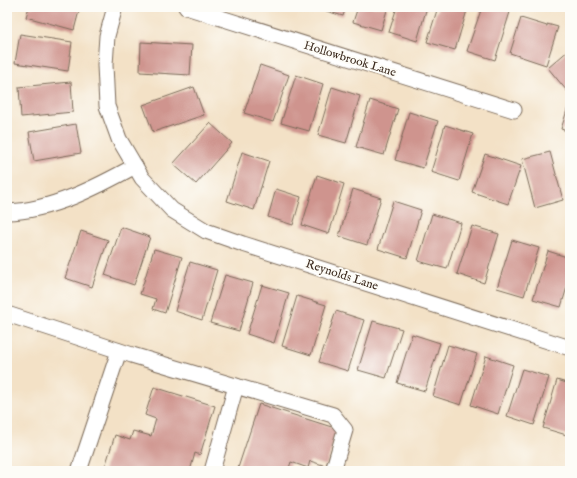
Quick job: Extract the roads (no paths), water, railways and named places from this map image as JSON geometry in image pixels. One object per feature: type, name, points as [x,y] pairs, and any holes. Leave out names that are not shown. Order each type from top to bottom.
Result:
[{"type":"street","name":"Reynolds Lane","points":[[115,7],[107,36],[105,65],[107,106],[119,139],[142,178],[172,210],[206,230],[243,244],[570,348]]},
{"type":"street","name":"Hollowbrook Lane","points":[[186,7],[514,110]]},
{"type":"street","points":[[7,212],[21,212],[64,200],[95,188],[135,166]]},
{"type":"street","points":[[7,314],[119,351],[333,415],[345,430],[333,471]]},
{"type":"street","points":[[79,471],[119,351]]},
{"type":"street","points":[[212,471],[236,386]]}]
